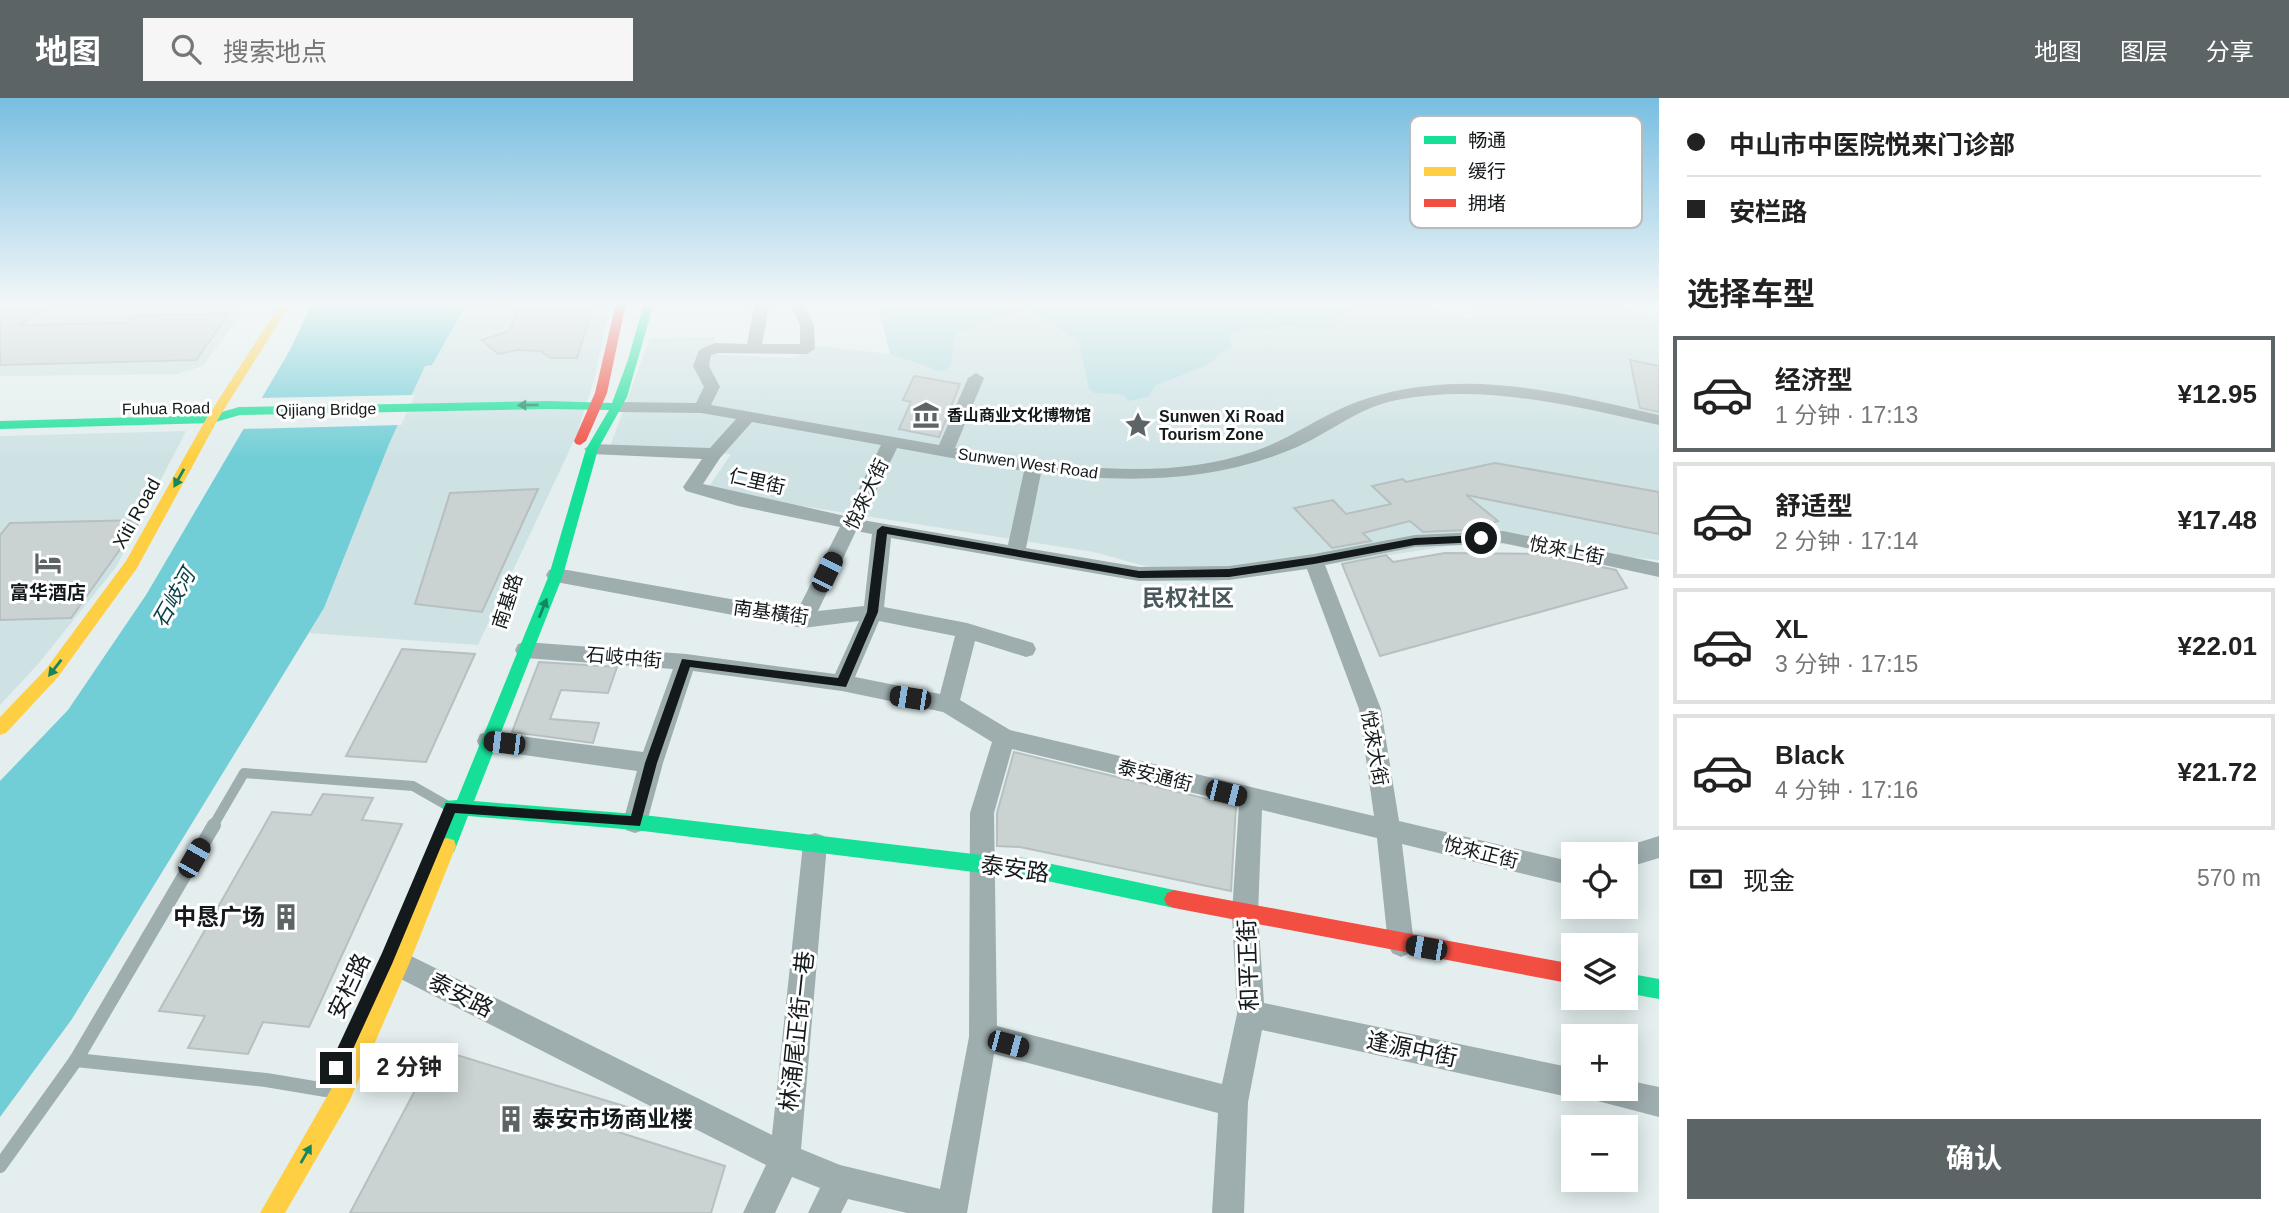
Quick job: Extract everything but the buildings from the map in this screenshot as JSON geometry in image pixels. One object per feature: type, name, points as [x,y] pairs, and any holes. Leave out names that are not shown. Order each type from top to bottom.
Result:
[{"type":"main road","name":"Xiti Road","points":[[0,728],[52,673],[132,564],[226,412],[257,355]]},
{"type":"main road","points":[[573,455],[589,427],[608,355]]},
{"type":"main road","points":[[592,450],[603,437],[617,407],[633,355]]},
{"type":"main road","name":"Qijiang Bridge","points":[[226,412],[423,407]]},
{"type":"main road","name":"Sunwen West Road","points":[[423,407],[617,407]]},
{"type":"main road","name":"Fuhua Road","points":[[0,412],[226,412]]},
{"type":"main road","name":"Fuhua Road","points":[[0,425],[226,412]]},
{"type":"main road","name":"南基路","points":[[457,808],[488,741],[556,575],[592,450]]},
{"type":"main road","name":"南基路","points":[[457,808],[533,586]]},
{"type":"main road","name":"泰安路","points":[[457,808],[635,822],[982,864],[1019,866],[1245,914],[1561,972]]},
{"type":"main road","name":"安栏路","points":[[272,1213],[341,1094],[399,964],[457,808]]},
{"type":"main road","name":"安栏路","points":[[254,1213],[326,1090],[457,808]]},
{"type":"main road","points":[[1638,985],[1659,989]]},
{"type":"street","points":[[701,408],[712,387],[701,366],[704,355]]},
{"type":"street","points":[[945,452],[976,379]]},
{"type":"street","name":"Sunwen West Road","points":[[617,407],[701,408],[1034,467],[1082,473],[1156,476],[1236,464],[1292,443],[1338,416],[1395,395],[1465,389],[1539,393],[1659,420]]},
{"type":"street","name":"仁里街","points":[[748,416],[714,454],[692,487],[851,523]]},
{"type":"street","name":"悅來大街","points":[[803,620],[891,442]]},
{"type":"street","name":"仁里街","points":[[592,450],[714,454]]},
{"type":"street","points":[[1016,553],[1034,467]]},
{"type":"street","name":"悅來上街","points":[[851,523],[1139,574],[1229,573],[1314,561],[1415,541],[1503,537],[1659,570]]},
{"type":"street","points":[[842,683],[873,612],[882,530]]},
{"type":"street","name":"悅來大街","points":[[1314,561],[1370,709],[1388,829],[1401,944]]},
{"type":"street","name":"南基橫街","points":[[556,575],[803,620],[873,612],[967,631],[1026,649]]},
{"type":"street","points":[[948,704],[967,631]]},
{"type":"street","name":"石岐中街","points":[[525,650],[686,662],[842,683],[948,704],[1004,738]]},
{"type":"street","points":[[635,822],[651,763],[686,662]]},
{"type":"street","points":[[952,1211],[984,1037],[982,813],[1004,738]]},
{"type":"street","name":"泰安通街","points":[[1004,738],[1251,799],[1388,829]]},
{"type":"street","points":[[488,741],[651,763]]},
{"type":"street","name":"和平正街","points":[[1228,1213],[1233,1102],[1251,1014],[1245,914],[1251,799]]},
{"type":"street","name":"悅來正街","points":[[1388,829],[1561,871]]},
{"type":"street","name":"林涌尾正街一巷","points":[[759,1213],[785,1158],[815,844]]},
{"type":"street","points":[[1638,853],[1659,846]]},
{"type":"street","name":"泰安路","points":[[399,964],[785,1158],[840,1181],[952,1211]]},
{"type":"street","name":"逢源中街","points":[[1251,1014],[1561,1080]]},
{"type":"street","points":[[984,1037],[1233,1102]]},
{"type":"street","points":[[1638,1097],[1659,1102]]},
{"type":"street","points":[[824,1213],[840,1181]]},
{"type":"lane","points":[[0,1166],[76,1060],[244,773],[413,786],[457,808]]},
{"type":"lane","points":[[76,1060],[266,1080],[326,1090]]},
{"type":"shaded area","points":[[0,355],[211,355],[204,365],[177,374],[0,376]]},
{"type":"shaded area","points":[[438,355],[599,355],[577,434],[478,645],[309,633],[324,608],[389,444],[425,365],[432,365]]},
{"type":"shaded area","name":"Sunwen Xi Road Tourism Zone","points":[[644,355],[795,358],[801,355],[893,355],[942,372],[951,366],[952,355],[1081,355],[1089,389],[1094,393],[1123,395],[1155,386],[1205,366],[1213,355],[1659,355],[1659,560],[1502,544],[1448,546],[1206,583],[1094,552],[706,491],[731,454],[609,449]]},
{"type":"shaded area","points":[[893,355],[952,355],[951,366],[942,372]]},
{"type":"shaded area","points":[[1081,355],[1220,355],[1205,366],[1155,386],[1148,397],[1129,401],[1123,395],[1094,393],[1089,389]]},
{"type":"shaded area","points":[[186,431],[116,567],[39,663],[0,705],[0,436]]},
{"type":"water","name":"石岐河","points":[[287,355],[438,355],[432,365],[425,366],[389,444],[324,608],[72,1019],[0,1117],[0,781],[68,710],[146,595]]},
{"type":"pier","points":[[415,395],[401,425],[239,429],[258,398]]},
{"type":"traffic: fast","points":[[447,846],[556,575],[592,449],[613,415],[635,355]]},
{"type":"traffic: fast","points":[[0,425],[212,419],[239,411],[548,405],[614,407]]},
{"type":"traffic: fast","points":[[451,807],[635,822],[982,864],[1019,866],[1174,899]]},
{"type":"traffic: fast","points":[[1638,985],[1659,989]]},
{"type":"traffic: slow","points":[[0,728],[52,673],[132,564],[212,419],[253,355]]},
{"type":"traffic: slow","points":[[272,1213],[341,1094],[399,964],[447,846]]},
{"type":"traffic: jam","points":[[580,441],[601,393],[609,355]]},
{"type":"traffic: jam","points":[[1174,899],[1561,972]]},
{"type":"place","name":"香山商业文化博物馆","points":[[926,415]]},
{"type":"place","name":"Sunwen Xi Road Tourism Zone","points":[[1138,425]]},
{"type":"place","name":"富华酒店","points":[[48,563]]},
{"type":"place","name":"中恳广场","points":[[286,917]]},
{"type":"place","name":"泰安市场商业楼","points":[[511,1119]]},
{"type":"district","name":"民权社区","points":[[1188,598]]},
{"type":"route","points":[[336,1068],[387,958],[451,807],[635,822],[651,763],[686,662],[842,683],[873,612],[882,530],[1139,574],[1229,573],[1314,561],[1415,541],[1481,538]]}]
